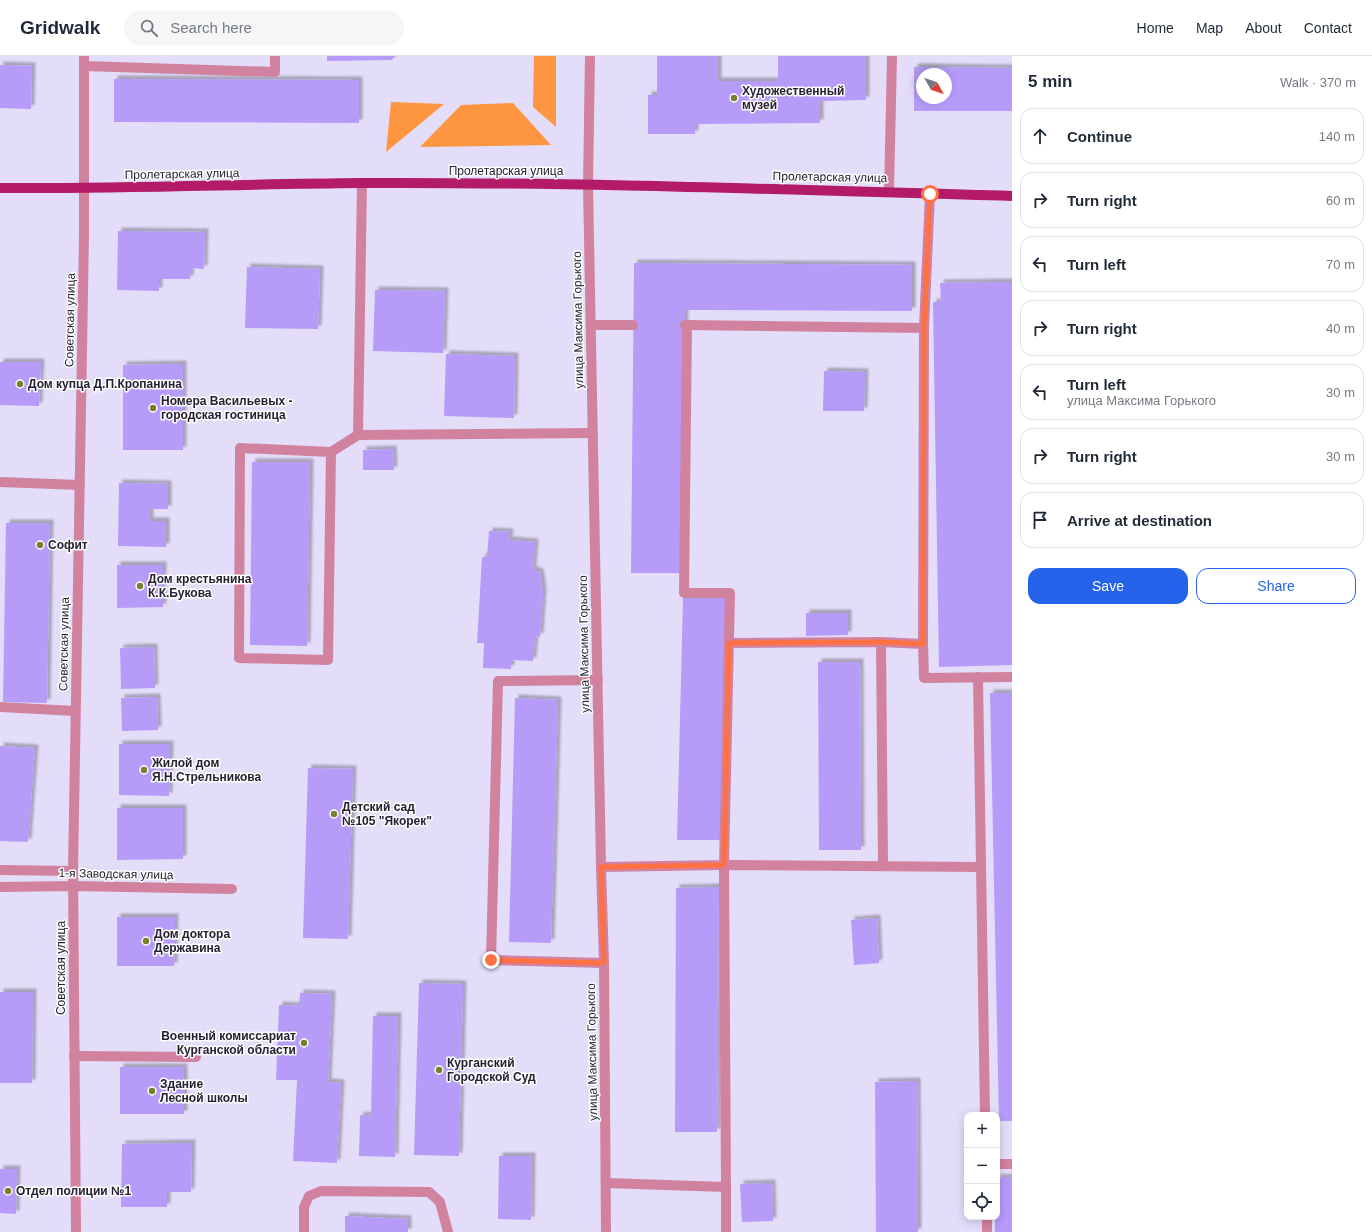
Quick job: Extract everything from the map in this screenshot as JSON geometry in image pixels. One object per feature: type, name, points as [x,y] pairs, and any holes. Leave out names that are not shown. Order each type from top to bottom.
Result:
[{"type":"main road","name":"Пролетарская улица","points":[[0,188],[84,189],[362,184],[588,185],[1012,196]]},
{"type":"street","points":[[84,61],[275,72],[275,56]]},
{"type":"street","name":"улица Максима Горького","points":[[590,56],[588,185],[604,963],[606,1232]]},
{"type":"street","points":[[889,192],[892,56]]},
{"type":"street","name":"Советская улица","points":[[76,1232],[73,886],[84,189],[84,61]]},
{"type":"street","points":[[358,435],[362,184]]},
{"type":"street","points":[[930,194],[924,328],[924,678],[1012,677]]},
{"type":"street","points":[[592,325],[633,325]]},
{"type":"street","points":[[726,1232],[724,865],[730,594],[684,593],[686,325],[924,328]]},
{"type":"street","points":[[331,452],[328,660],[239,658],[240,448],[331,452],[358,435],[594,433]]},
{"type":"street","points":[[0,482],[80,484]]},
{"type":"street","points":[[729,643],[881,642],[923,644]]},
{"type":"street","points":[[881,642],[883,865]]},
{"type":"street","points":[[978,677],[985,1112]]},
{"type":"street","points":[[598,680],[498,681],[491,960],[604,963]]},
{"type":"street","points":[[0,707],[75,711]]},
{"type":"street","points":[[601,867],[883,865],[980,867]]},
{"type":"street","points":[[0,870],[74,871]]},
{"type":"street","name":"1-я Заводская улица","points":[[0,887],[73,886],[232,889]]},
{"type":"street","points":[[74,1056],[196,1057]]},
{"type":"street","points":[[1000,1164],[1012,1164]]},
{"type":"street","points":[[606,1183],[726,1187]]},
{"type":"street","points":[[304,1232],[304,1207],[309,1196],[321,1191],[429,1192],[440,1202],[448,1232]]},
{"type":"street","points":[[987,1220],[987,1232]]},
{"type":"shaded area","points":[[534,56],[556,56],[556,127],[533,107]]},
{"type":"shaded area","points":[[391,102],[444,104],[386,152]]},
{"type":"shaded area","points":[[513,103],[551,145],[420,147],[461,105]]},
{"type":"building","points":[[327,56],[395,56],[392,60],[327,61]]},
{"type":"building","name":"Художественный музей","points":[[657,56],[718,56],[718,81],[778,81],[778,56],[866,56],[866,100],[820,101],[820,123],[695,124],[695,134],[648,134],[648,95],[657,95]]},
{"type":"building","points":[[0,65],[32,66],[31,109],[0,108]]},
{"type":"building","points":[[914,67],[1012,68],[1012,111],[914,111]]},
{"type":"building","points":[[114,79],[359,80],[359,123],[114,122]]},
{"type":"building","points":[[118,231],[205,232],[204,269],[191,268],[190,279],[159,279],[159,291],[117,290]]},
{"type":"building","points":[[634,263],[912,265],[912,311],[685,310],[683,573],[631,573]]},
{"type":"building","points":[[247,267],[320,269],[318,329],[245,328]]},
{"type":"building","points":[[1012,282],[1012,665],[939,667],[933,302],[941,302],[940,283]]},
{"type":"building","points":[[375,290],[445,291],[443,353],[373,351]]},
{"type":"building","points":[[446,354],[515,356],[514,418],[444,416]]},
{"type":"building","name":"Дом купца Д.П.Кропанина","points":[[0,362],[41,362],[39,406],[0,405]]},
{"type":"building","name":"Номера Васильевых - городская гостиница","points":[[183,364],[183,450],[123,450],[123,365]]},
{"type":"building","points":[[824,371],[865,372],[864,411],[823,411]]},
{"type":"building","points":[[393,449],[394,470],[363,470],[363,450]]},
{"type":"building","points":[[252,462],[310,462],[307,646],[250,645]]},
{"type":"building","points":[[119,483],[168,484],[168,509],[150,509],[150,521],[166,521],[166,547],[118,546]]},
{"type":"building","points":[[6,523],[50,523],[47,703],[3,702]]},
{"type":"building","points":[[489,531],[510,532],[509,540],[535,542],[533,570],[540,572],[543,592],[540,637],[535,636],[533,661],[511,660],[511,669],[483,668],[484,643],[477,643],[482,557],[487,557]]},
{"type":"building","name":"Дом крестьянина К.К.Букова","points":[[117,565],[163,565],[163,607],[117,608]]},
{"type":"building","points":[[683,598],[726,598],[721,840],[677,840]]},
{"type":"building","points":[[806,613],[848,613],[848,635],[806,636]]},
{"type":"building","points":[[154,647],[155,688],[121,689],[120,648]]},
{"type":"building","points":[[818,662],[860,662],[861,850],[819,850]]},
{"type":"building","points":[[990,693],[1012,693],[1012,1121],[1000,1121]]},
{"type":"building","points":[[157,697],[158,730],[122,731],[121,698]]},
{"type":"building","points":[[515,698],[558,700],[551,943],[509,942]]},
{"type":"building","name":"Жилой дом Я.Н.Стрельникова","points":[[119,744],[170,744],[169,796],[119,795]]},
{"type":"building","points":[[0,746],[35,748],[28,842],[0,841]]},
{"type":"building","points":[[308,768],[353,769],[348,939],[303,938]]},
{"type":"building","points":[[117,808],[183,808],[183,859],[117,860]]},
{"type":"building","points":[[719,887],[717,1132],[675,1132],[676,888]]},
{"type":"building","name":"Дом доктора Державина","points":[[117,917],[175,917],[174,966],[117,966]]},
{"type":"building","points":[[877,918],[879,963],[854,965],[851,920]]},
{"type":"building","name":"Курганский Городской Суд","points":[[419,983],[463,984],[459,1156],[414,1155]]},
{"type":"building","points":[[0,992],[33,992],[32,1083],[0,1083]]},
{"type":"building","points":[[300,993],[332,994],[328,1082],[341,1083],[337,1163],[293,1161],[297,1080],[276,1080],[279,1005],[299,1006]]},
{"type":"building","points":[[373,1016],[398,1016],[395,1157],[359,1156],[360,1115],[371,1116]]},
{"type":"building","name":"Здание Лесной школы","points":[[120,1067],[184,1067],[184,1114],[120,1114]]},
{"type":"building","points":[[917,1081],[918,1232],[876,1232],[875,1082]]},
{"type":"building","points":[[192,1143],[191,1192],[167,1192],[167,1207],[121,1207],[122,1144]]},
{"type":"building","points":[[499,1156],[532,1156],[531,1220],[498,1219]]},
{"type":"building","name":"Отдел полиции №1","points":[[0,1169],[17,1169],[16,1214],[0,1213]]},
{"type":"building","points":[[1012,1177],[1012,1232],[995,1232],[995,1220],[1000,1220],[1000,1178]]},
{"type":"building","points":[[772,1183],[773,1221],[742,1222],[740,1184]]},
{"type":"building","points":[[345,1216],[408,1219],[408,1232],[345,1232]]},
{"type":"place","name":"Художественный музей","points":[[734,98]]},
{"type":"place","name":"Дом купца Д.П.Кропанина","points":[[20,384]]},
{"type":"place","name":"Номера Васильевых - городская гостиница","points":[[153,408]]},
{"type":"place","name":"Софит","points":[[40,545]]},
{"type":"place","name":"Дом крестьянина К.К.Букова","points":[[140,586]]},
{"type":"place","name":"Жилой дом Я.Н.Стрельникова","points":[[144,770]]},
{"type":"place","name":"Детский сад №105 \"Якорек\"","points":[[334,814]]},
{"type":"place","name":"Дом доктора Державина","points":[[146,941]]},
{"type":"place","name":"Военный комиссариат Курганской области","points":[[304,1043]]},
{"type":"place","name":"Курганский Городской Суд","points":[[439,1070]]},
{"type":"place","name":"Здание Лесной школы","points":[[152,1091]]},
{"type":"place","name":"Отдел полиции №1","points":[[8,1191]]},
{"type":"route","points":[[491,960],[604,963],[601,867],[724,865],[729,643],[881,642],[923,644],[924,328],[930,194]]}]
